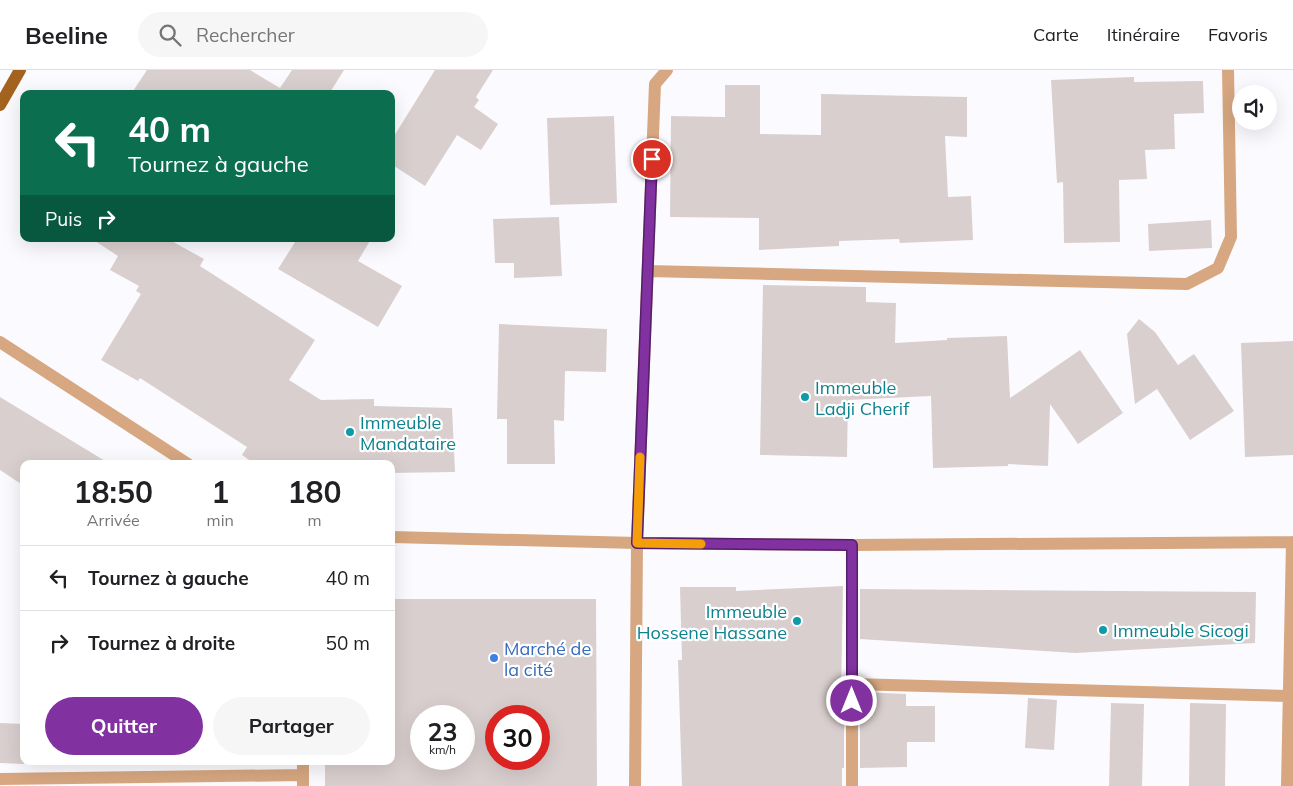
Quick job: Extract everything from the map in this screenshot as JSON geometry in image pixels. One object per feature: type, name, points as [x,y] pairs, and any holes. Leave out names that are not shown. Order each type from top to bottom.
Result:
[{"type":"main road","points":[[0,105],[20,70]]},
{"type":"street","points":[[635,786],[637,543],[655,84],[667,70]]},
{"type":"street","points":[[648,271],[1187,284],[1218,268],[1231,237],[1228,70]]},
{"type":"street","points":[[0,342],[182,460]]},
{"type":"street","points":[[395,537],[637,543],[852,545],[1293,542],[1288,696],[1288,786]]},
{"type":"street","points":[[852,545],[852,786]]},
{"type":"street","points":[[852,684],[1288,696]]},
{"type":"street","points":[[0,779],[303,780],[303,765]]},
{"type":"building","points":[[147,70],[250,70],[280,88],[292,70],[344,70],[332,90],[134,90]]},
{"type":"building","points":[[435,70],[493,70],[476,97],[479,100],[474,107],[498,124],[481,150],[457,135],[425,186],[395,167],[395,135]]},
{"type":"building","points":[[1134,77],[1134,82],[1203,81],[1204,113],[1174,114],[1175,149],[1145,150],[1147,179],[1119,180],[1120,242],[1064,243],[1063,182],[1057,183],[1051,80]]},
{"type":"building","points":[[725,85],[760,85],[760,134],[821,135],[821,94],[967,97],[967,137],[945,136],[948,197],[971,196],[973,240],[900,243],[899,239],[839,241],[839,246],[759,250],[759,218],[670,217],[671,116],[725,117]]},
{"type":"building","points":[[614,116],[617,203],[550,205],[547,118]]},
{"type":"building","points":[[559,217],[562,276],[514,278],[514,263],[495,263],[493,219]]},
{"type":"building","points":[[1211,220],[1212,248],[1149,251],[1148,224]]},
{"type":"building","points":[[97,242],[173,242],[204,259],[200,266],[315,340],[289,380],[321,400],[374,399],[374,406],[452,408],[455,472],[395,473],[395,460],[249,460],[242,455],[247,447],[140,378],[138,381],[101,360],[141,294],[136,291],[139,286],[110,270],[118,256]]},
{"type":"building","points":[[295,242],[369,242],[358,261],[402,286],[378,327],[278,269]]},
{"type":"building","points":[[763,285],[866,287],[866,302],[896,303],[895,343],[947,340],[947,338],[1007,336],[1010,398],[1080,350],[1123,413],[1078,444],[1050,404],[1048,466],[1008,464],[1008,466],[933,468],[931,396],[848,400],[847,457],[760,455]]},
{"type":"building","points":[[1139,319],[1155,332],[1178,365],[1194,354],[1234,411],[1190,440],[1157,389],[1135,404],[1127,334]]},
{"type":"building","points":[[499,324],[607,329],[606,372],[565,371],[564,421],[554,420],[555,464],[507,464],[507,419],[497,419]]},
{"type":"building","points":[[1293,341],[1293,455],[1245,457],[1241,343]]},
{"type":"building","points":[[0,397],[103,460],[20,460],[20,483],[0,470]]},
{"type":"building","points":[[843,586],[841,692],[844,692],[844,768],[842,768],[842,786],[682,786],[678,660],[682,660],[680,587],[736,587],[736,591]]},
{"type":"building","points":[[860,589],[1256,592],[1255,643],[1075,653],[860,639]]},
{"type":"building","name":"Marché de la cité","points":[[395,599],[596,599],[597,786],[325,786],[325,765],[395,765]]},
{"type":"building","points":[[860,692],[906,694],[906,706],[935,706],[935,742],[907,742],[907,767],[860,768]]},
{"type":"building","points":[[1028,698],[1057,700],[1054,750],[1025,748]]},
{"type":"building","points":[[1111,703],[1144,704],[1142,786],[1109,786]]},
{"type":"building","points":[[1190,703],[1226,704],[1225,786],[1189,786]]},
{"type":"building","points":[[0,723],[20,724],[20,764],[0,763]]},
{"type":"slow traffic","points":[[640,457],[637,543],[701,544]]},
{"type":"place","name":"Immeuble Ladji Cherif","points":[[805,397]]},
{"type":"place","name":"Immeuble Mandataire","points":[[350,432]]},
{"type":"place","name":"Immeuble Hossene Hassane","points":[[797,621]]},
{"type":"place","name":"Immeuble Sicogi","points":[[1103,630]]},
{"type":"place","name":"Marché de la cité","points":[[494,658]]},
{"type":"route","points":[[652,159],[637,543],[852,545],[852,701]]}]
